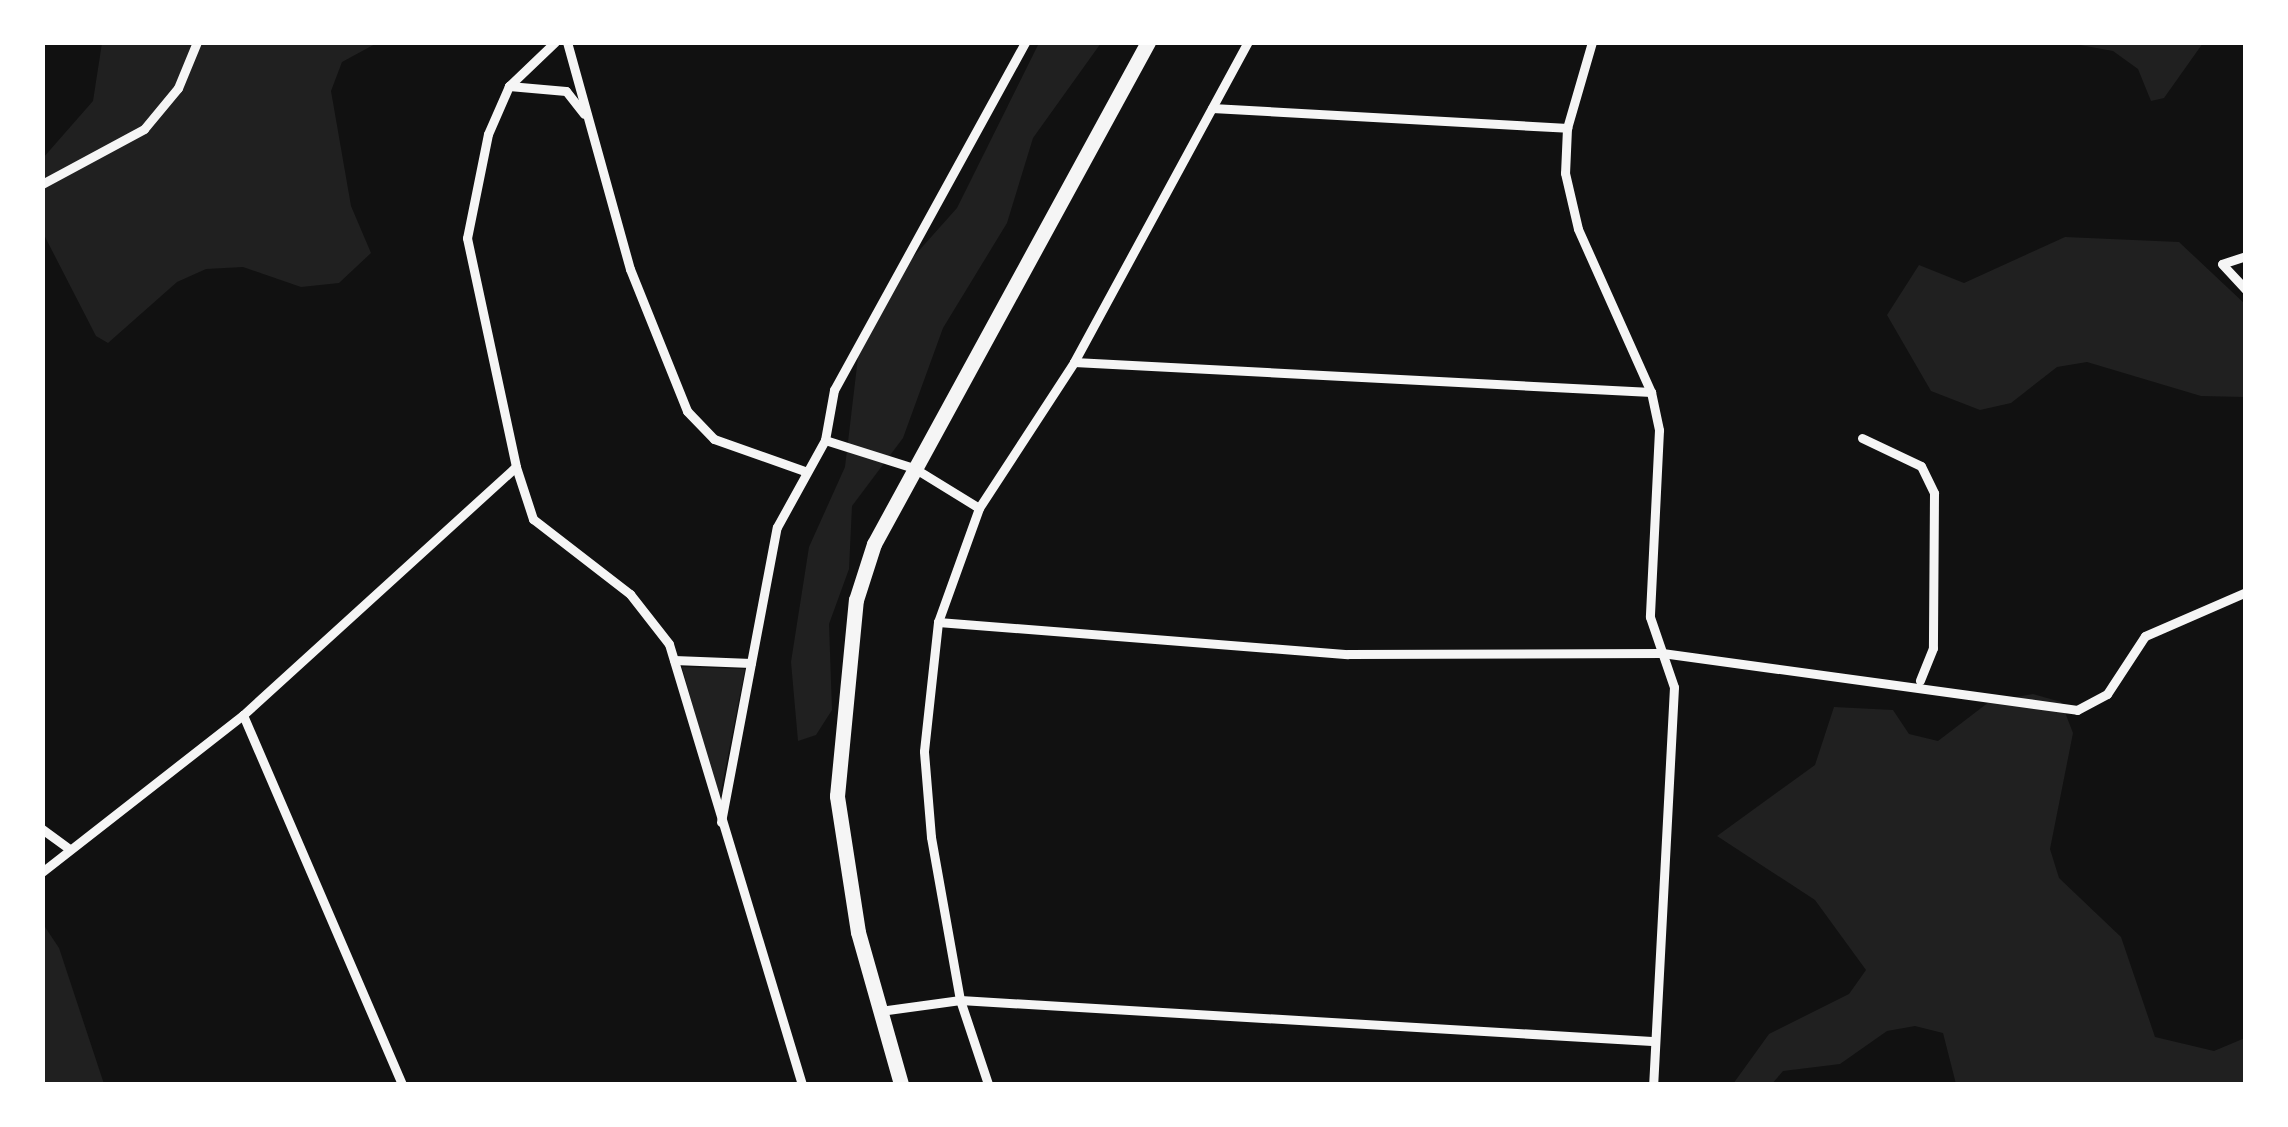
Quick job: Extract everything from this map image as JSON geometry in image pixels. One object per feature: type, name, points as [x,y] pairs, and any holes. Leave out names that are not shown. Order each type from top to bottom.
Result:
[{"type":"main road","points":[[901,1084],[845,862],[838,727],[856,600],[914,468],[1148,42]]},
{"type":"street","points":[[42,184],[144,130],[178,88],[197,42]]},
{"type":"street","points":[[555,42],[509,86],[488,134],[467,238],[516,467],[532,519],[630,594],[674,660],[802,1084]]},
{"type":"street","points":[[567,42],[630,269],[687,411],[714,440],[805,471]]},
{"type":"street","points":[[721,826],[777,527],[824,440],[834,390],[1025,42]]},
{"type":"street","points":[[988,1084],[960,1000],[924,751],[938,622],[979,508],[1074,362],[1248,42]]},
{"type":"street","points":[[1592,42],[1567,128],[1578,229],[1651,392],[1659,430],[1650,617],[1674,686],[1652,1084]]},
{"type":"street","points":[[509,86],[566,90],[589,120]]},
{"type":"street","points":[[1212,108],[1567,128]]},
{"type":"street","points":[[2246,256],[2222,264],[2246,290]]},
{"type":"street","points":[[1074,362],[1651,392]]},
{"type":"street","points":[[1862,438],[1921,466],[1934,493],[1933,648],[1920,681]]},
{"type":"street","points":[[824,440],[914,468],[979,508]]},
{"type":"street","points":[[42,872],[243,715],[516,467]]},
{"type":"street","points":[[938,622],[1348,654],[1662,653],[1920,681],[2078,710],[2107,694],[2145,636],[2246,592]]},
{"type":"street","points":[[674,660],[751,663]]},
{"type":"street","points":[[243,715],[402,1084]]},
{"type":"street","points":[[42,830],[68,848]]},
{"type":"street","points":[[880,1011],[960,1000],[1652,1041]]},
{"type":"shaded area","points":[[2203,42],[2164,98],[2151,101],[2138,69],[2113,51],[2069,43]]},
{"type":"shaded area","points":[[102,43],[377,43],[342,62],[331,91],[351,206],[371,253],[339,283],[301,287],[243,267],[206,269],[177,282],[108,343],[96,336],[43,233],[43,158],[93,101]]},
{"type":"shaded area","points":[[1039,43],[1101,43],[1033,138],[1007,223],[943,328],[903,438],[852,506],[849,569],[829,624],[832,710],[816,735],[798,741],[791,662],[809,547],[845,467],[859,349],[899,273],[957,208]]},
{"type":"shaded area","points":[[2065,237],[2179,242],[2245,304],[2245,397],[2201,396],[2087,362],[2057,367],[2011,403],[1980,410],[1931,391],[1887,315],[1919,265],[1964,283]]},
{"type":"shaded area","points":[[682,667],[745,669],[719,801]]},
{"type":"shaded area","points":[[2033,694],[2061,702],[2073,733],[2050,849],[2059,878],[2121,937],[2155,1037],[2214,1051],[2245,1038],[2245,1084],[1956,1084],[1943,1033],[1915,1026],[1887,1031],[1840,1064],[1783,1071],[1772,1084],[1733,1084],[1769,1034],[1849,994],[1866,970],[1815,900],[1717,836],[1815,765],[1834,707],[1893,710],[1909,734],[1938,741],[1989,702]]},
{"type":"shaded area","points":[[43,924],[59,948],[104,1084],[43,1084]]}]
